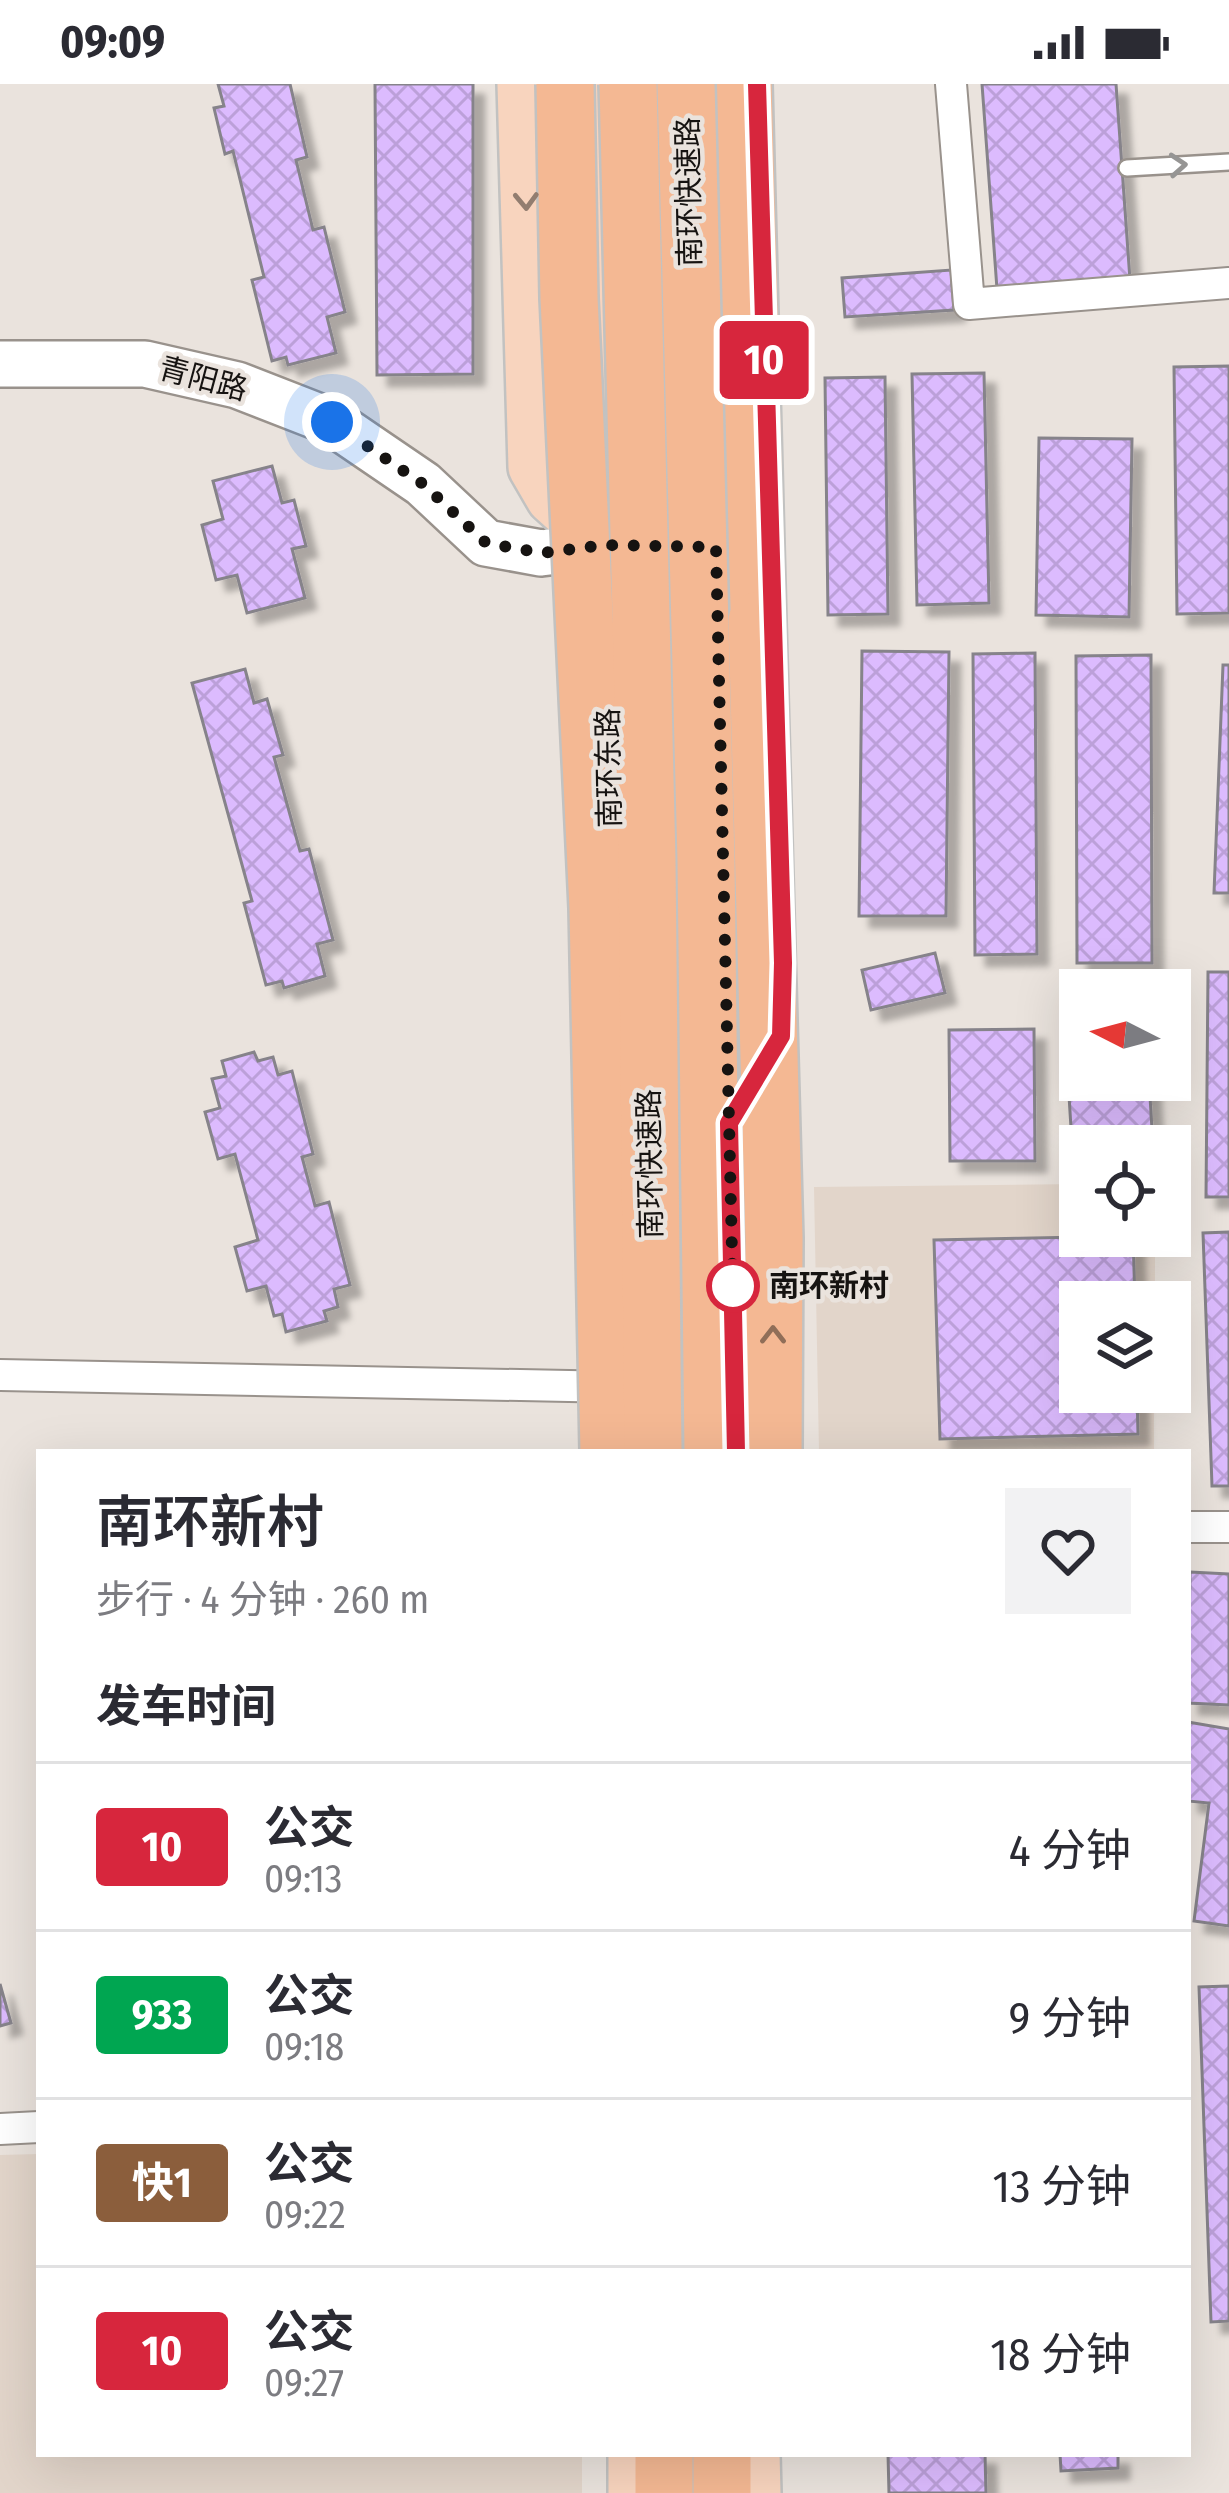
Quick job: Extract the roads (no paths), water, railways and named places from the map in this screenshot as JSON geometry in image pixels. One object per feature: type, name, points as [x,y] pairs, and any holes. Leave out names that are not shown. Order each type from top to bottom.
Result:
[{"type":"highway","points":[[565,84],[569,298],[598,908],[609,1449]]},
{"type":"highway","name":"南环快速路","points":[[628,84],[647,861],[653,1449]]},
{"type":"highway","name":"南环快速路","points":[[686,84],[706,860],[712,1449]]},
{"type":"highway","points":[[743,84],[774,1238],[772,1449]]},
{"type":"highway","points":[[664,2457],[664,2493]]},
{"type":"highway","points":[[722,2457],[722,2493]]},
{"type":"main road","points":[[523,84],[534,467],[552,499],[605,545]]},
{"type":"main road","name":"南环东路","points":[[596,84],[619,1449]]},
{"type":"main road","points":[[706,84],[736,1449]]},
{"type":"main road","points":[[729,1123],[781,1036],[783,963],[757,84]]},
{"type":"main road","points":[[634,2457],[634,2493]]},
{"type":"main road","points":[[754,2457],[755,2493]]},
{"type":"street","points":[[951,84],[968,178],[969,304],[1229,283]]},
{"type":"street","name":"青阳路","points":[[0,364],[145,364],[237,385],[332,422],[423,484],[486,543],[541,553],[605,545],[716,547]]},
{"type":"street","points":[[0,1375],[618,1387],[735,1384]]},
{"type":"street","points":[[1191,1527],[1229,1527]]},
{"type":"street","points":[[0,2129],[36,2127]]},
{"type":"lane","points":[[1127,168],[1229,162]]},
{"type":"place","name":"南环新村","points":[[733,1286]]}]
